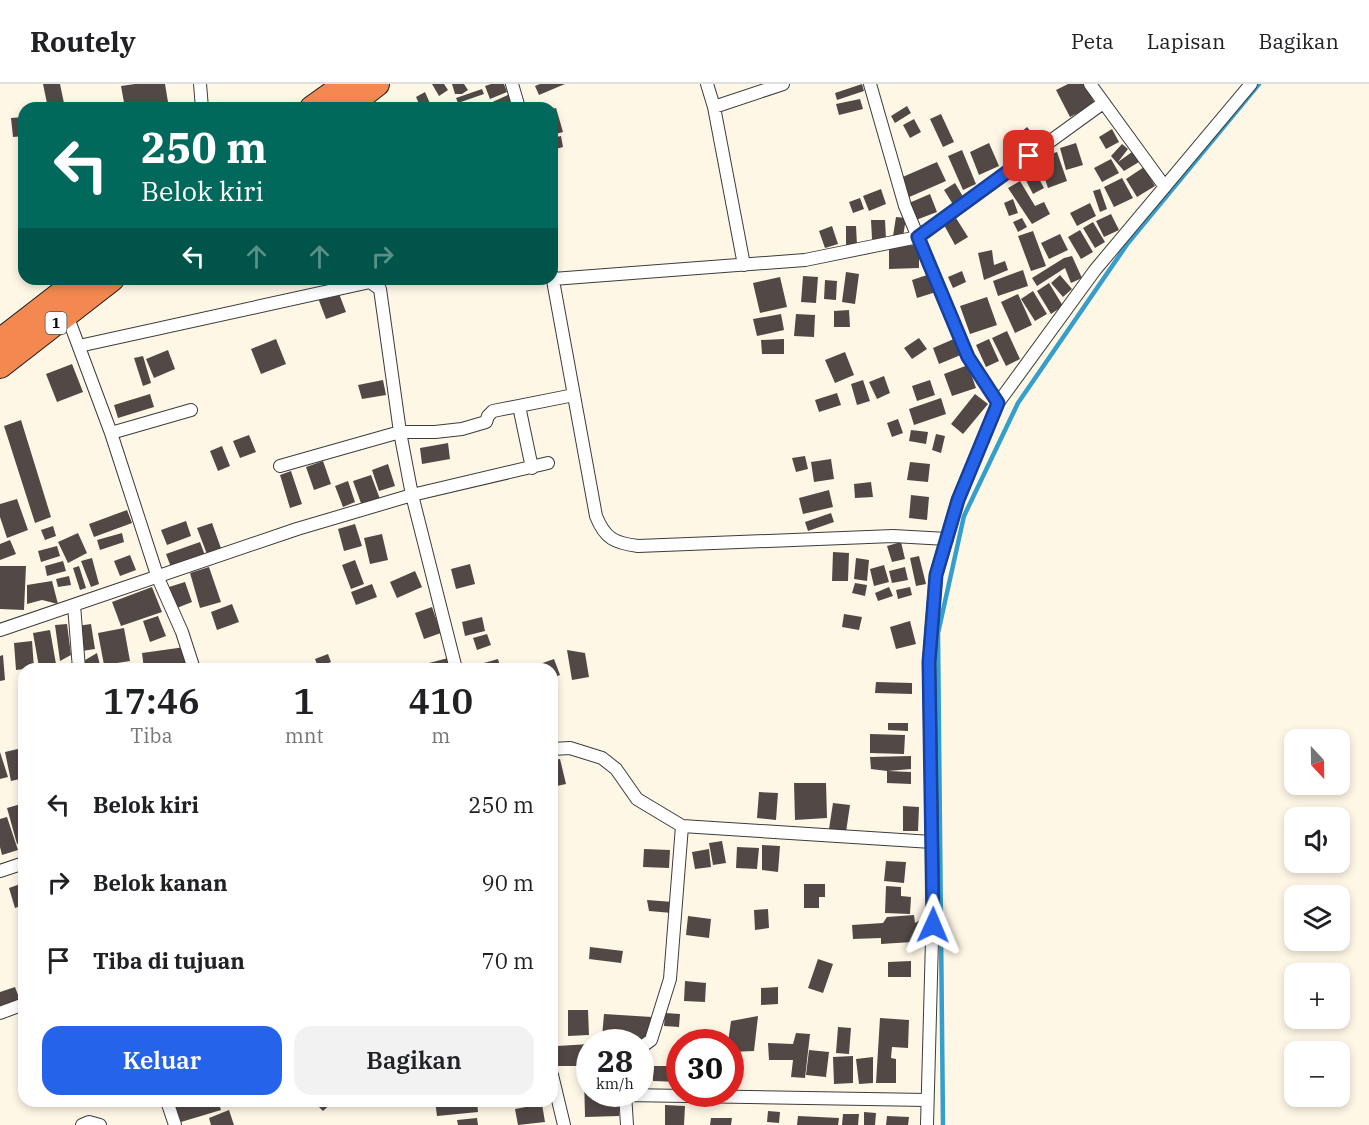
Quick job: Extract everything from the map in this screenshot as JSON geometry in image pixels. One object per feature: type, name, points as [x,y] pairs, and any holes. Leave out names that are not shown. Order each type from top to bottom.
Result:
[{"type":"highway","points":[[320,102],[346,84]]},
{"type":"highway","points":[[354,102],[377,84]]},
{"type":"highway","name":"1","points":[[0,366],[13,339],[73,285]]},
{"type":"highway","name":"1","points":[[13,339],[67,315],[104,285]]},
{"type":"street","points":[[200,84],[202,102]]},
{"type":"street","points":[[512,84],[517,102]]},
{"type":"street","points":[[707,84],[714,107],[744,265]]},
{"type":"street","points":[[714,107],[783,84]]},
{"type":"street","points":[[870,84],[905,206],[968,357],[998,403]]},
{"type":"street","points":[[1089,84],[1165,187]]},
{"type":"street","points":[[927,1125],[933,903],[929,662],[936,575],[958,500],[998,403],[1095,270],[1251,84]]},
{"type":"street","points":[[558,277],[805,260],[918,237],[1103,103]]},
{"type":"street","points":[[79,346],[356,285]]},
{"type":"street","points":[[374,285],[380,289],[400,432],[412,495],[454,663]]},
{"type":"street","points":[[553,285],[596,516],[607,536],[624,544],[638,546],[893,536],[947,539]]},
{"type":"street","points":[[67,315],[111,433],[158,578],[182,633],[192,663]]},
{"type":"street","points":[[279,466],[400,432],[435,432],[477,426],[486,422],[493,411],[574,395]]},
{"type":"street","points":[[519,406],[532,468]]},
{"type":"street","points":[[111,433],[191,410]]},
{"type":"street","points":[[0,630],[297,529],[412,495],[548,463]]},
{"type":"street","points":[[74,605],[79,663]]},
{"type":"street","points":[[558,749],[570,748],[602,758],[616,769],[637,799],[682,826],[932,842]]},
{"type":"street","points":[[654,1031],[670,980],[682,826]]},
{"type":"street","points":[[0,871],[18,865]]},
{"type":"street","points":[[0,1013],[18,1006]]},
{"type":"street","points":[[654,1095],[927,1100]]},
{"type":"street","points":[[558,1100],[564,1125]]},
{"type":"street","points":[[169,1107],[175,1125]]},
{"type":"street","points":[[626,1107],[627,1125]]},
{"type":"street","points":[[82,1125],[89,1122],[100,1125]]},
{"type":"building","points":[[43,84],[60,84],[64,102],[47,102]]},
{"type":"building","points":[[165,84],[168,102],[124,102],[121,86]]},
{"type":"building","points":[[432,84],[444,84],[448,90],[439,96]]},
{"type":"building","points":[[452,84],[464,84],[468,90],[462,94],[455,94]]},
{"type":"building","points":[[504,84],[507,92],[490,99],[485,86]]},
{"type":"building","points":[[565,84],[539,95],[535,86]]},
{"type":"building","points":[[862,84],[864,91],[837,100],[835,93]]},
{"type":"building","points":[[1068,84],[1085,84],[1095,104],[1070,117],[1056,90]]},
{"type":"building","points":[[482,89],[484,94],[461,102],[458,102],[456,98]]},
{"type":"building","points":[[425,92],[429,102],[418,102],[416,97]]},
{"type":"building","points":[[510,94],[514,102],[492,102]]},
{"type":"building","points":[[860,99],[863,109],[839,115],[836,104]]},
{"type":"building","points":[[907,106],[911,113],[895,123],[891,116]]},
{"type":"building","points":[[941,114],[954,142],[943,147],[930,119]]},
{"type":"building","points":[[558,115],[563,132],[558,133]]},
{"type":"building","points":[[18,117],[18,137],[13,137],[11,118]]},
{"type":"building","points":[[914,119],[921,132],[910,138],[903,125]]},
{"type":"building","points":[[1027,127],[1038,140],[1024,152],[1013,139]]},
{"type":"building","points":[[1112,129],[1119,142],[1106,149],[1099,137]]},
{"type":"building","points":[[561,136],[563,147],[558,148],[558,137]]},
{"type":"building","points":[[989,143],[999,166],[979,175],[970,152]]},
{"type":"building","points":[[1076,143],[1083,165],[1066,170],[1060,148]]},
{"type":"building","points":[[1122,144],[1128,149],[1118,162],[1132,152],[1139,162],[1124,171],[1111,156]]},
{"type":"building","points":[[962,150],[976,184],[963,190],[948,156]]},
{"type":"building","points":[[1057,152],[1067,181],[1048,188],[1038,158]]},
{"type":"building","points":[[1111,159],[1119,173],[1102,182],[1094,168]]},
{"type":"building","points":[[937,162],[946,181],[907,198],[898,179]]},
{"type":"building","points":[[1031,164],[1044,188],[1033,194],[1020,169]]},
{"type":"building","points":[[1144,167],[1155,186],[1137,197],[1126,179]]},
{"type":"building","points":[[1122,178],[1133,198],[1114,207],[1104,187]]},
{"type":"building","points":[[1020,181],[1035,206],[1044,202],[1050,214],[1032,224],[1008,188]]},
{"type":"building","points":[[955,183],[965,200],[954,206],[944,190]]},
{"type":"building","points":[[881,189],[886,204],[869,211],[863,196]]},
{"type":"building","points":[[1100,189],[1107,209],[1100,212],[1093,191]]},
{"type":"building","points":[[930,194],[937,212],[916,220],[909,203]]},
{"type":"building","points":[[860,198],[864,209],[853,213],[849,202]]},
{"type":"building","points":[[1013,199],[1018,213],[1009,216],[1004,203]]},
{"type":"building","points":[[1090,203],[1096,216],[1077,226],[1070,213]]},
{"type":"building","points":[[1111,214],[1119,230],[1104,237],[1096,221]]},
{"type":"building","points":[[896,217],[906,218],[903,237],[893,236]]},
{"type":"building","points":[[956,218],[968,237],[955,245],[944,225]]},
{"type":"building","points":[[1022,218],[1027,227],[1018,232],[1013,222]]},
{"type":"building","points":[[871,220],[885,220],[886,239],[872,239]]},
{"type":"building","points":[[1093,222],[1105,242],[1095,248],[1083,228]]},
{"type":"building","points":[[832,226],[838,244],[825,248],[819,231]]},
{"type":"building","points":[[846,226],[856,226],[857,245],[846,245]]},
{"type":"building","points":[[1080,230],[1093,252],[1081,259],[1068,237]]},
{"type":"building","points":[[1033,231],[1046,266],[1031,271],[1018,236]]},
{"type":"building","points":[[1060,234],[1068,250],[1049,259],[1041,243]]},
{"type":"building","points":[[919,245],[919,268],[889,269],[889,246]]},
{"type":"building","points":[[992,250],[994,265],[1005,261],[1008,270],[984,280],[978,253]]},
{"type":"building","points":[[1072,256],[1082,278],[1071,283],[1065,268],[1037,286],[1032,278],[1064,258]]},
{"type":"building","points":[[1023,270],[1028,286],[998,296],[993,281]]},
{"type":"building","points":[[962,271],[966,282],[953,288],[948,277]]},
{"type":"building","points":[[846,272],[859,274],[855,304],[842,302]]},
{"type":"building","points":[[930,274],[936,292],[917,298],[912,280]]},
{"type":"building","points":[[1060,275],[1072,289],[1063,297],[1051,283]]},
{"type":"building","points":[[803,276],[818,277],[816,303],[801,302]]},
{"type":"building","points":[[780,277],[787,307],[760,313],[753,283]]},
{"type":"building","points":[[825,280],[837,281],[836,300],[824,299]]},
{"type":"building","points":[[1049,283],[1063,306],[1051,314],[1037,291]]},
{"type":"building","points":[[338,291],[346,312],[326,319],[318,298]]},
{"type":"building","points":[[1033,291],[1047,314],[1035,321],[1021,299]]},
{"type":"building","points":[[1018,294],[1032,325],[1015,333],[1001,302]]},
{"type":"building","points":[[987,297],[997,325],[970,334],[960,306]]},
{"type":"building","points":[[849,310],[850,327],[834,327],[834,311]]},
{"type":"building","points":[[781,314],[784,330],[757,336],[753,319]]},
{"type":"building","points":[[796,314],[815,315],[814,337],[794,336]]},
{"type":"building","points":[[1007,331],[1020,359],[1006,366],[992,338]]},
{"type":"building","points":[[919,338],[927,349],[912,359],[904,348]]},
{"type":"building","points":[[956,338],[963,354],[939,364],[933,348]]},
{"type":"building","points":[[276,339],[286,364],[261,374],[251,349]]},
{"type":"building","points":[[784,339],[784,354],[762,354],[761,340]]},
{"type":"building","points":[[989,339],[999,361],[986,367],[976,345]]},
{"type":"building","points":[[168,350],[175,369],[154,378],[146,359]]},
{"type":"building","points":[[845,352],[854,375],[835,383],[825,360]]},
{"type":"building","points":[[143,356],[151,383],[143,386],[134,358]]},
{"type":"building","points":[[72,364],[83,392],[57,402],[46,374]]},
{"type":"building","points":[[968,365],[976,388],[952,396],[944,374]]},
{"type":"building","points":[[884,376],[890,393],[877,399],[869,382]]},
{"type":"building","points":[[383,380],[386,395],[362,399],[358,385]]},
{"type":"building","points":[[863,380],[870,401],[857,405],[851,384]]},
{"type":"building","points":[[930,380],[935,395],[917,401],[912,386]]},
{"type":"building","points":[[837,393],[841,405],[819,412],[815,400]]},
{"type":"building","points":[[150,394],[154,407],[118,418],[114,405]]},
{"type":"building","points":[[975,394],[988,404],[963,434],[951,424]]},
{"type":"building","points":[[941,398],[946,414],[914,425],[909,409]]},
{"type":"building","points":[[898,419],[903,433],[892,437],[887,423]]},
{"type":"building","points":[[21,420],[51,517],[35,523],[4,426]]},
{"type":"building","points":[[911,430],[928,432],[926,444],[909,441]]},
{"type":"building","points":[[936,434],[945,436],[941,453],[932,450]]},
{"type":"building","points":[[249,435],[256,452],[240,458],[233,441]]},
{"type":"building","points":[[448,443],[450,459],[422,464],[420,448]]},
{"type":"building","points":[[222,446],[230,466],[218,471],[210,451]]},
{"type":"building","points":[[805,456],[808,469],[796,472],[792,458]]},
{"type":"building","points":[[831,459],[834,479],[814,482],[811,462]]},
{"type":"building","points":[[323,461],[331,484],[314,490],[306,467]]},
{"type":"building","points":[[910,462],[930,464],[928,482],[907,480]]},
{"type":"building","points":[[388,464],[395,486],[379,491],[372,470]]},
{"type":"building","points":[[291,471],[302,504],[290,508],[280,475]]},
{"type":"building","points":[[371,475],[380,499],[362,506],[353,481]]},
{"type":"building","points":[[348,481],[355,502],[343,507],[335,486]]},
{"type":"building","points":[[871,482],[873,497],[855,498],[854,484]]},
{"type":"building","points":[[829,490],[833,507],[803,514],[799,498]]},
{"type":"building","points":[[911,495],[929,497],[927,520],[909,518]]},
{"type":"building","points":[[17,499],[28,530],[7,538],[0,517],[0,504]]},
{"type":"building","points":[[127,510],[132,523],[94,537],[89,524]]},
{"type":"building","points":[[831,513],[834,522],[808,531],[805,522]]},
{"type":"building","points":[[186,521],[191,536],[167,545],[161,530]]},
{"type":"building","points":[[212,523],[222,551],[208,557],[197,528]]},
{"type":"building","points":[[355,524],[362,546],[344,551],[338,529]]},
{"type":"building","points":[[53,526],[56,536],[45,540],[41,530]]},
{"type":"building","points":[[78,533],[87,553],[68,563],[58,542]]},
{"type":"building","points":[[122,533],[124,542],[100,550],[97,540]]},
{"type":"building","points":[[382,534],[388,560],[370,564],[364,538]]},
{"type":"building","points":[[10,540],[16,554],[0,560],[0,544]]},
{"type":"building","points":[[200,542],[206,558],[172,570],[166,554]]},
{"type":"building","points":[[901,542],[905,559],[892,562],[887,546]]},
{"type":"building","points":[[57,546],[60,556],[41,562],[38,551]]},
{"type":"building","points":[[833,552],[849,553],[848,581],[832,581]]},
{"type":"building","points":[[130,555],[136,570],[120,576],[114,561]]},
{"type":"building","points":[[919,556],[926,584],[916,586],[910,558]]},
{"type":"building","points":[[92,558],[99,584],[91,587],[81,561]]},
{"type":"building","points":[[856,558],[869,560],[867,581],[854,579]]},
{"type":"building","points":[[355,560],[364,584],[351,589],[342,565]]},
{"type":"building","points":[[63,561],[66,571],[47,576],[45,566]]},
{"type":"building","points":[[470,564],[475,584],[456,589],[451,569]]},
{"type":"building","points":[[884,565],[889,582],[874,586],[870,569]]},
{"type":"building","points":[[0,566],[26,566],[24,610],[0,609]]},
{"type":"building","points":[[79,566],[86,588],[80,590],[73,568]]},
{"type":"building","points":[[209,567],[221,602],[200,608],[190,573]]},
{"type":"building","points":[[905,567],[908,580],[892,583],[889,571]]},
{"type":"building","points":[[415,571],[422,587],[397,598],[390,582]]},
{"type":"building","points":[[69,576],[71,585],[58,587],[56,579]]},
{"type":"building","points":[[52,581],[58,604],[42,600],[27,604],[27,585]]},
{"type":"building","points":[[185,582],[192,602],[177,608],[169,587]]},
{"type":"building","points":[[855,583],[867,585],[865,596],[852,593]]},
{"type":"building","points":[[372,584],[377,597],[356,605],[351,592]]},
{"type":"building","points":[[152,587],[162,612],[121,626],[112,602]]},
{"type":"building","points":[[889,587],[893,596],[878,601],[875,593]]},
{"type":"building","points":[[910,587],[912,595],[898,599],[896,590]]},
{"type":"building","points":[[232,604],[239,622],[217,630],[211,612]]},
{"type":"building","points":[[432,607],[441,633],[424,639],[415,613]]},
{"type":"building","points":[[844,614],[862,617],[859,630],[842,627]]},
{"type":"building","points":[[158,616],[166,636],[150,642],[143,621]]},
{"type":"building","points":[[482,617],[485,631],[465,636],[462,622]]},
{"type":"building","points":[[910,621],[916,644],[896,649],[890,627]]},
{"type":"building","points":[[67,624],[71,655],[60,661],[55,625]]},
{"type":"building","points":[[91,624],[95,649],[82,651],[77,626]]},
{"type":"building","points":[[124,628],[130,661],[104,663],[98,633]]},
{"type":"building","points":[[50,630],[56,663],[38,663],[33,633]]},
{"type":"building","points":[[487,634],[491,645],[477,650],[473,638]]},
{"type":"building","points":[[32,641],[34,663],[18,663],[18,670],[16,670],[14,643]]},
{"type":"building","points":[[185,647],[187,663],[143,663],[142,653]]},
{"type":"building","points":[[567,650],[585,653],[589,677],[572,680]]},
{"type":"building","points":[[97,653],[100,663],[80,663]]},
{"type":"building","points":[[328,654],[331,662],[316,663],[315,659]]},
{"type":"building","points":[[3,655],[5,680],[0,681],[0,656]]},
{"type":"building","points":[[448,658],[449,663],[429,663]]},
{"type":"building","points":[[498,659],[499,663],[484,663]]},
{"type":"building","points":[[554,659],[556,663],[543,663]]},
{"type":"building","points":[[876,682],[912,683],[912,694],[875,693]]},
{"type":"building","points":[[888,723],[908,723],[908,731],[888,730]]},
{"type":"building","points":[[870,734],[905,735],[904,754],[870,753]]},
{"type":"building","points":[[18,749],[18,779],[11,781],[5,752]]},
{"type":"building","points":[[0,752],[8,777],[0,779]]},
{"type":"building","points":[[911,756],[911,769],[888,771],[911,772],[911,784],[887,783],[887,771],[871,769],[870,757]]},
{"type":"building","points":[[558,759],[560,759],[566,784],[558,786]]},
{"type":"building","points":[[794,783],[826,783],[827,818],[795,820]]},
{"type":"building","points":[[759,792],[778,793],[776,820],[757,818]]},
{"type":"building","points":[[833,803],[850,805],[846,832],[829,829]]},
{"type":"building","points":[[18,805],[18,844],[17,844],[7,808]]},
{"type":"building","points":[[903,806],[919,807],[918,831],[903,831]]},
{"type":"building","points":[[7,817],[18,850],[2,855],[0,819]]},
{"type":"building","points":[[722,841],[726,863],[713,865],[709,843]]},
{"type":"building","points":[[762,845],[780,846],[778,872],[762,870]]},
{"type":"building","points":[[737,847],[759,848],[757,869],[736,868]]},
{"type":"building","points":[[644,849],[670,850],[669,868],[643,867]]},
{"type":"building","points":[[709,849],[711,867],[695,869],[692,852]]},
{"type":"building","points":[[886,861],[906,862],[904,883],[884,881]]},
{"type":"building","points":[[804,884],[825,884],[825,897],[819,897],[819,908],[804,908]]},
{"type":"building","points":[[18,885],[18,907],[15,908],[9,888]]},
{"type":"building","points":[[886,886],[901,887],[901,896],[911,897],[910,914],[885,913]]},
{"type":"building","points":[[647,900],[673,902],[672,913],[649,911]]},
{"type":"building","points":[[768,909],[769,928],[755,930],[754,910]]},
{"type":"building","points":[[914,915],[915,923],[920,920],[921,933],[916,935],[912,942],[881,944],[881,938],[853,939],[852,925],[883,923],[887,917]]},
{"type":"building","points":[[688,916],[711,919],[709,938],[686,935]]},
{"type":"building","points":[[590,947],[623,951],[621,963],[589,959]]},
{"type":"building","points":[[818,959],[833,964],[823,993],[808,988]]},
{"type":"building","points":[[911,961],[911,977],[888,977],[888,962]]},
{"type":"building","points":[[685,981],[706,983],[705,1002],[684,1001]]},
{"type":"building","points":[[15,987],[18,1001],[0,1007],[0,992]]},
{"type":"building","points":[[778,987],[778,1004],[761,1005],[761,988]]},
{"type":"building","points":[[568,1010],[588,1010],[589,1029],[576,1029],[576,1036],[568,1036]]},
{"type":"building","points":[[665,1013],[680,1014],[679,1027],[664,1026]]},
{"type":"building","points":[[604,1014],[652,1017],[651,1029],[603,1029]]},
{"type":"building","points":[[758,1016],[754,1051],[744,1051],[744,1029],[730,1029],[731,1021]]},
{"type":"building","points":[[880,1018],[909,1020],[908,1048],[892,1047],[891,1058],[896,1059],[896,1083],[876,1083]]},
{"type":"building","points":[[838,1027],[851,1028],[849,1054],[836,1053]]},
{"type":"building","points":[[796,1033],[810,1034],[805,1078],[791,1077],[793,1060],[769,1060],[768,1043],[793,1044]]},
{"type":"building","points":[[576,1045],[576,1066],[558,1066],[558,1046]]},
{"type":"building","points":[[809,1050],[829,1052],[826,1077],[806,1075]]},
{"type":"building","points":[[853,1056],[853,1083],[834,1084],[833,1057]]},
{"type":"building","points":[[873,1057],[873,1083],[859,1084],[856,1059]]},
{"type":"building","points":[[654,1066],[666,1066],[666,1081],[654,1081]]},
{"type":"building","points":[[665,1105],[666,1107],[685,1107],[684,1125],[665,1125]]},
{"type":"building","points":[[176,1107],[220,1107],[221,1110],[181,1122]]},
{"type":"building","points":[[436,1107],[478,1107],[478,1112],[437,1116]]},
{"type":"building","points":[[542,1107],[545,1122],[518,1125],[515,1109]]},
{"type":"building","points":[[585,1107],[619,1107],[619,1116],[585,1117]]},
{"type":"building","points":[[229,1110],[234,1125],[211,1125],[209,1118]]},
{"type":"building","points":[[768,1111],[780,1112],[779,1123],[767,1122]]},
{"type":"building","points":[[864,1112],[876,1113],[875,1125],[864,1125]]},
{"type":"building","points":[[843,1114],[859,1114],[858,1125],[842,1125]]},
{"type":"building","points":[[798,1116],[839,1118],[838,1125],[797,1125]]},
{"type":"building","points":[[887,1116],[909,1117],[908,1125],[886,1125]]},
{"type":"building","points":[[477,1118],[478,1125],[458,1125],[457,1120]]},
{"type":"building","points":[[711,1118],[732,1118],[731,1125],[710,1125]]},
{"type":"waterway","points":[[943,1125],[938,633],[964,516],[1018,403],[1128,243],[1259,84]]},
{"type":"route","points":[[933,925],[929,662],[936,575],[958,500],[998,403],[968,357],[918,237],[1029,156]]}]
